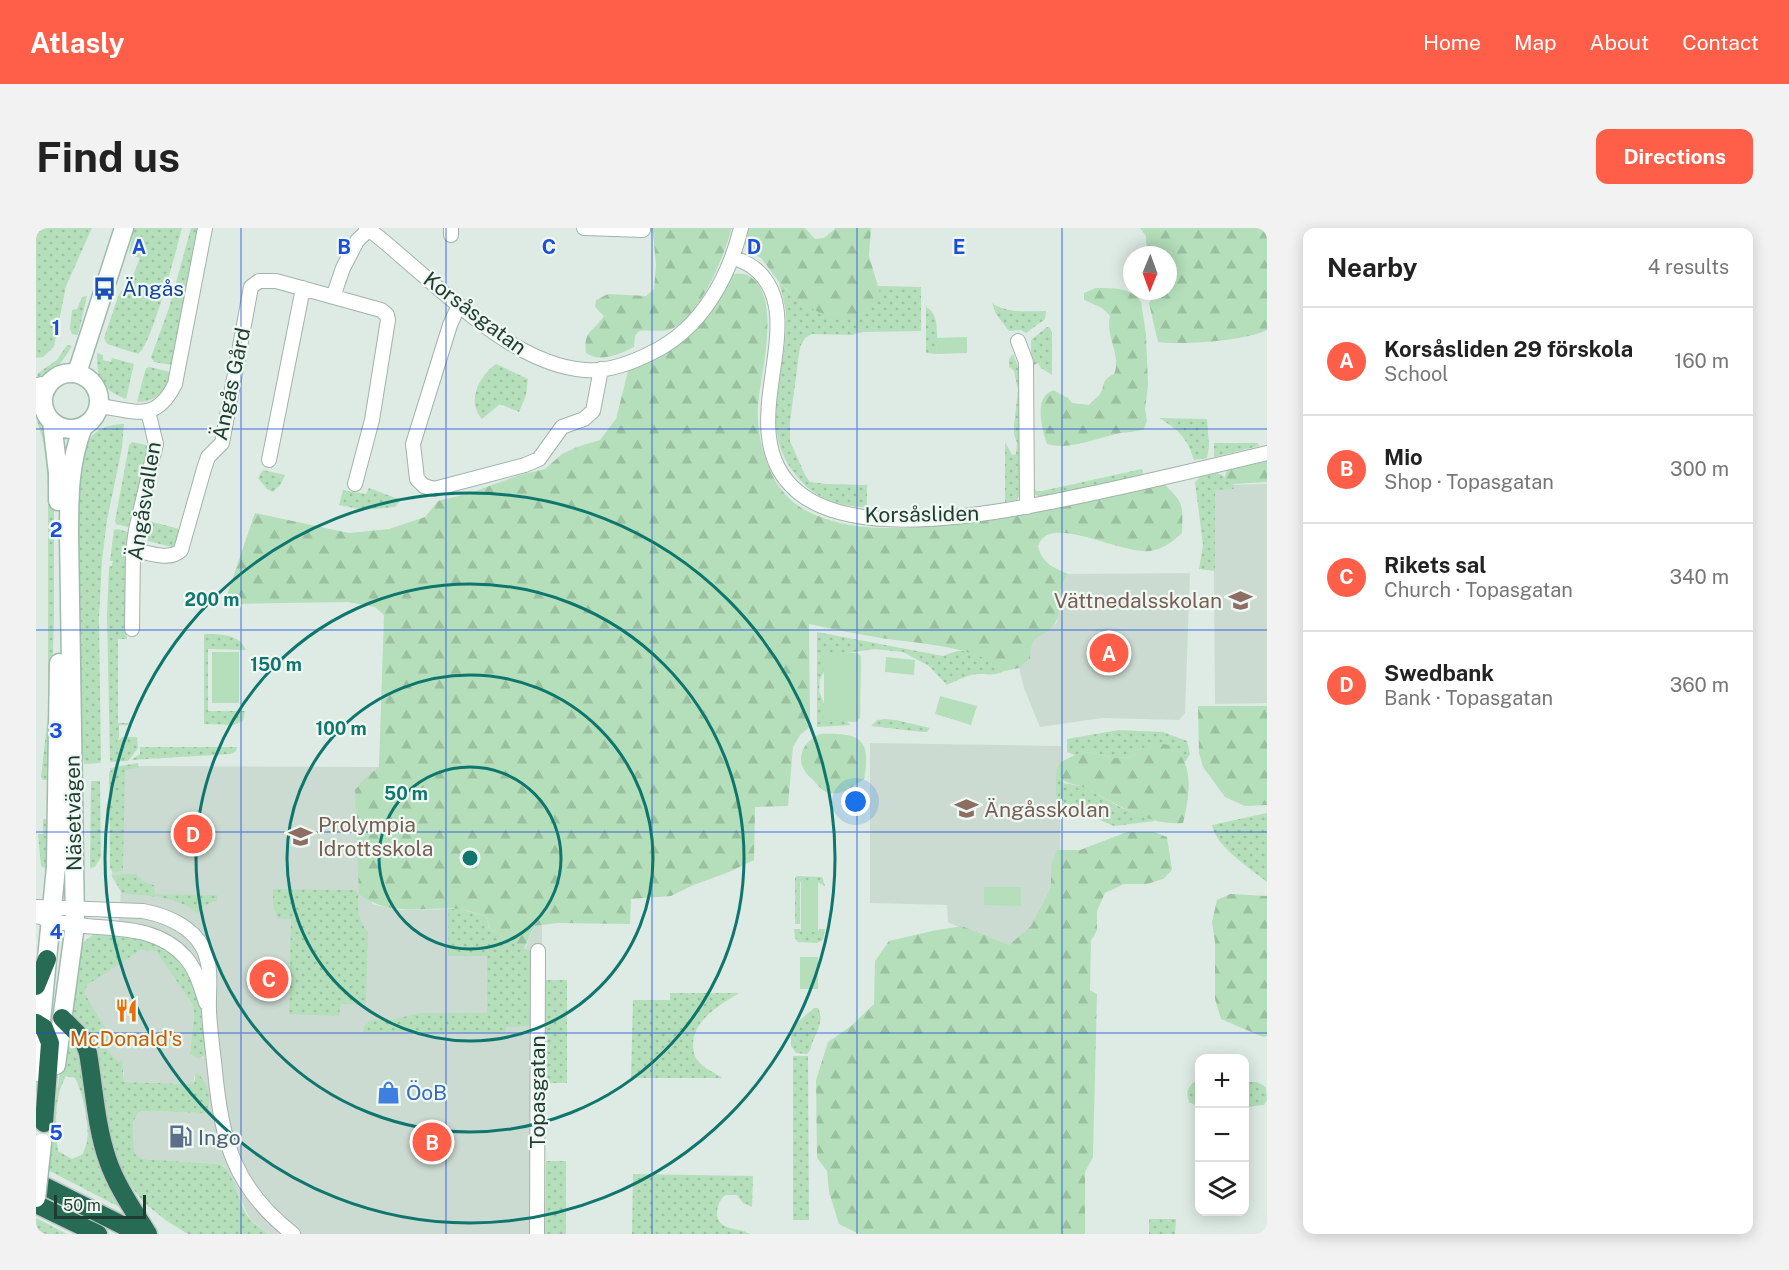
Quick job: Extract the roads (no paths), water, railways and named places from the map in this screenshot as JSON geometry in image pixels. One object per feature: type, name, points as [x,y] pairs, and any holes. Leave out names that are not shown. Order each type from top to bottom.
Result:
[{"type":"highway","points":[[36,986],[47,959]]},
{"type":"highway","points":[[62,1018],[76,1032],[85,1046],[108,1162],[148,1234]]},
{"type":"highway","points":[[38,1023],[44,1028],[50,1043],[44,1123]]},
{"type":"highway","points":[[36,1180],[140,1234]]},
{"type":"highway","points":[[36,1204],[98,1234]]},
{"type":"highway","points":[[72,1221],[87,1234]]},
{"type":"street","points":[[77,373],[124,228]]},
{"type":"street","name":"Ängåsvallen","points":[[99,406],[129,411],[148,411],[167,400],[175,384],[205,228]]},
{"type":"street","points":[[333,297],[343,268],[357,241],[368,228]]},
{"type":"street","name":"Korsåsgatan","points":[[368,228],[459,305],[509,342],[536,358],[585,370],[623,365],[641,358],[664,346],[683,331],[704,309],[723,280],[734,257],[741,228]]},
{"type":"street","points":[[584,228],[643,230]]},
{"type":"street","name":"Korsåsliden","points":[[734,257],[758,271],[770,287],[774,298],[778,324],[768,429],[775,461],[796,491],[829,510],[848,515],[884,518],[936,518],[1001,512],[1267,453]]},
{"type":"street","name":"Ängås Gård","points":[[133,550],[170,556],[181,550],[208,458],[222,443],[251,288],[259,280],[303,288],[381,310],[387,315],[372,420],[355,484]]},
{"type":"street","points":[[269,460],[303,288]]},
{"type":"street","points":[[459,305],[450,325],[413,444],[417,479],[420,484],[429,489],[444,487],[538,459],[562,427],[584,419],[593,411],[601,369]]},
{"type":"street","points":[[1018,341],[1026,362],[1027,507]]},
{"type":"street","points":[[77,373],[92,381],[97,389],[99,406],[96,415],[83,427],[67,429],[44,412],[42,384],[61,374],[77,373]]},
{"type":"street","name":"Ängåsvallen","points":[[132,628],[133,550],[156,444],[148,411]]},
{"type":"street","name":"Näsetvägen","points":[[36,1072],[38,1023],[47,959],[44,912],[57,811],[59,653],[58,473],[44,412]]},
{"type":"street","name":"Näsetvägen","points":[[36,1198],[44,1123],[57,1062],[74,917],[69,524],[71,473],[74,454],[83,427]]},
{"type":"street","points":[[74,917],[143,911],[159,914],[171,919],[202,945],[209,964],[209,1010],[220,1121],[230,1154],[255,1198],[266,1211],[293,1234]]},
{"type":"street","points":[[44,912],[143,931],[167,943],[185,957],[192,967],[209,1010]]},
{"type":"street","name":"Topasgatan","points":[[537,1234],[538,951]]},
{"type":"place","name":"Ängås","points":[[104,288]]},
{"type":"place","name":"Vättnedalsskolan","points":[[1240,600]]},
{"type":"place","name":"Korsåsliden 29 förskola","points":[[1109,653]]},
{"type":"place","name":"Ängåsskolan","points":[[966,809]]},
{"type":"place","name":"Swedbank","points":[[193,834]]},
{"type":"place","name":"Prolympia Idrottsskola","points":[[300,836]]},
{"type":"place","name":"Rikets sal","points":[[269,979]]},
{"type":"place","name":"McDonald's","points":[[126,1010]]},
{"type":"place","name":"ÖoB","points":[[388,1092]]},
{"type":"place","name":"Ingo","points":[[180,1137]]},
{"type":"place","name":"Mio","points":[[432,1142]]}]
